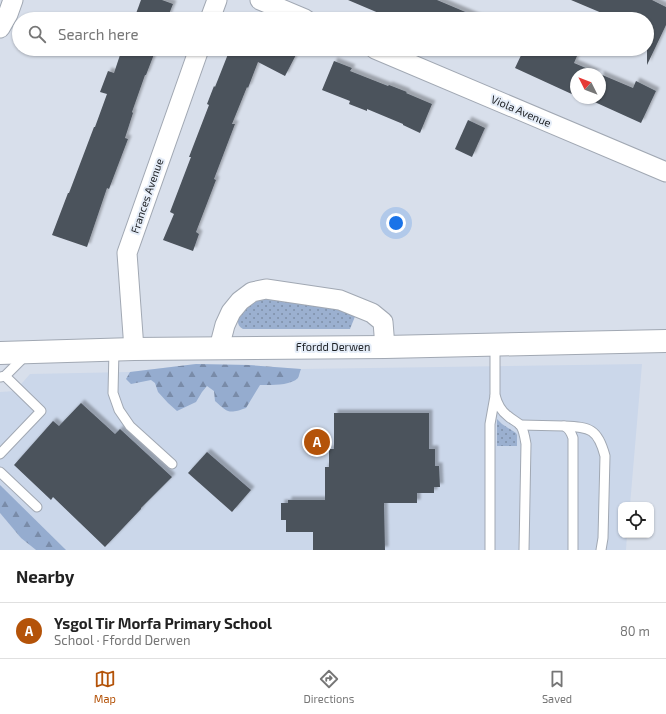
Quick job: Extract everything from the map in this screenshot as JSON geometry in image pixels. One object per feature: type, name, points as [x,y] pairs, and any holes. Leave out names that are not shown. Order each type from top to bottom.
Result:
[{"type":"street","points":[[0,28],[8,14],[13,0]]},
{"type":"street","points":[[213,12],[217,0]]},
{"type":"street","points":[[260,0],[288,12]]},
{"type":"street","name":"Frances Avenue","points":[[124,350],[127,253],[197,56]]},
{"type":"street","name":"Viola Avenue","points":[[392,56],[666,172]]},
{"type":"street","points":[[219,348],[225,325],[231,312],[240,301],[252,292],[266,289],[340,300],[372,313],[383,322],[384,347]]},
{"type":"street","name":"Ffordd Derwen","points":[[0,354],[219,348],[384,347],[666,341]]},
{"type":"lane","points":[[490,550],[490,424],[495,395],[495,344]]},
{"type":"lane","points":[[124,350],[113,393],[119,410],[130,426],[172,464]]},
{"type":"lane","points":[[0,454],[41,411],[2,376],[28,353]]},
{"type":"lane","points":[[495,395],[497,403],[501,409],[507,416],[520,425],[524,432],[526,444],[524,550]]},
{"type":"lane","points":[[520,425],[578,426],[588,429],[595,434],[602,444],[605,456],[603,538],[601,550]]},
{"type":"lane","points":[[564,426],[568,428],[573,438],[573,550]]},
{"type":"lane","points":[[0,472],[37,507]]},
{"type":"shaded area","points":[[269,297],[303,301],[356,314],[350,329],[243,329],[239,326],[239,318],[245,310],[258,300]]},
{"type":"shaded area","points":[[196,364],[249,365],[301,369],[642,364],[630,502],[618,502],[618,538],[627,538],[626,550],[56,550],[0,491],[0,392],[15,391],[30,374],[130,372]]},
{"type":"shaded area","points":[[497,419],[516,433],[517,446],[497,446]]},
{"type":"shaded area","points":[[0,513],[21,538],[36,550],[0,550]]},
{"type":"green space","points":[[196,364],[249,365],[301,369],[298,378],[294,381],[280,384],[260,385],[246,408],[232,412],[226,410],[215,401],[214,391],[207,386],[196,402],[177,411],[158,392],[155,383],[151,380],[131,384],[126,379],[130,372]]},
{"type":"green space","points":[[0,485],[66,550],[36,550],[21,538],[0,513]]},
{"type":"building","points":[[141,0],[162,0],[173,4],[170,12],[137,12]]},
{"type":"building","points":[[348,0],[437,0],[465,12],[376,12]]},
{"type":"building","points":[[571,0],[652,0],[666,7],[666,25],[654,50],[654,12],[599,12]]},
{"type":"building","points":[[120,56],[153,56],[132,112],[133,113],[125,138],[128,139],[109,189],[107,188],[87,247],[52,235],[107,94],[100,92],[108,71],[114,73]]},
{"type":"building","points":[[227,56],[295,56],[285,76],[258,62],[232,124],[235,124],[196,232],[199,234],[193,251],[163,240],[174,214],[170,212],[209,105],[207,104],[214,86],[215,87]]},
{"type":"building","points":[[521,56],[577,56],[574,63],[586,68],[570,68],[570,93],[515,68]]},
{"type":"building","points":[[647,56],[651,56],[647,65]]},
{"type":"building","points":[[334,61],[352,68],[350,71],[407,92],[406,93],[432,104],[420,133],[367,109],[367,111],[349,104],[350,101],[322,90]]},
{"type":"building","points":[[606,77],[633,88],[636,81],[656,91],[641,123],[599,104],[606,104]]},
{"type":"building","points":[[468,120],[485,128],[472,157],[455,149]]},
{"type":"building","points":[[81,403],[115,434],[120,429],[172,477],[105,547],[53,497],[51,500],[14,465],[53,421],[59,426]]},
{"type":"building","points":[[334,413],[429,413],[429,449],[435,449],[435,466],[439,466],[440,487],[434,487],[434,493],[417,493],[417,503],[384,503],[385,550],[313,550],[313,532],[286,532],[286,520],[281,520],[281,503],[288,503],[288,500],[325,500],[325,467],[329,467],[329,449],[334,449]]},
{"type":"building","points":[[207,452],[251,490],[232,512],[188,473]]},
{"type":"place","name":"Ysgol Tir Morfa Primary School","points":[[317,442]]}]
